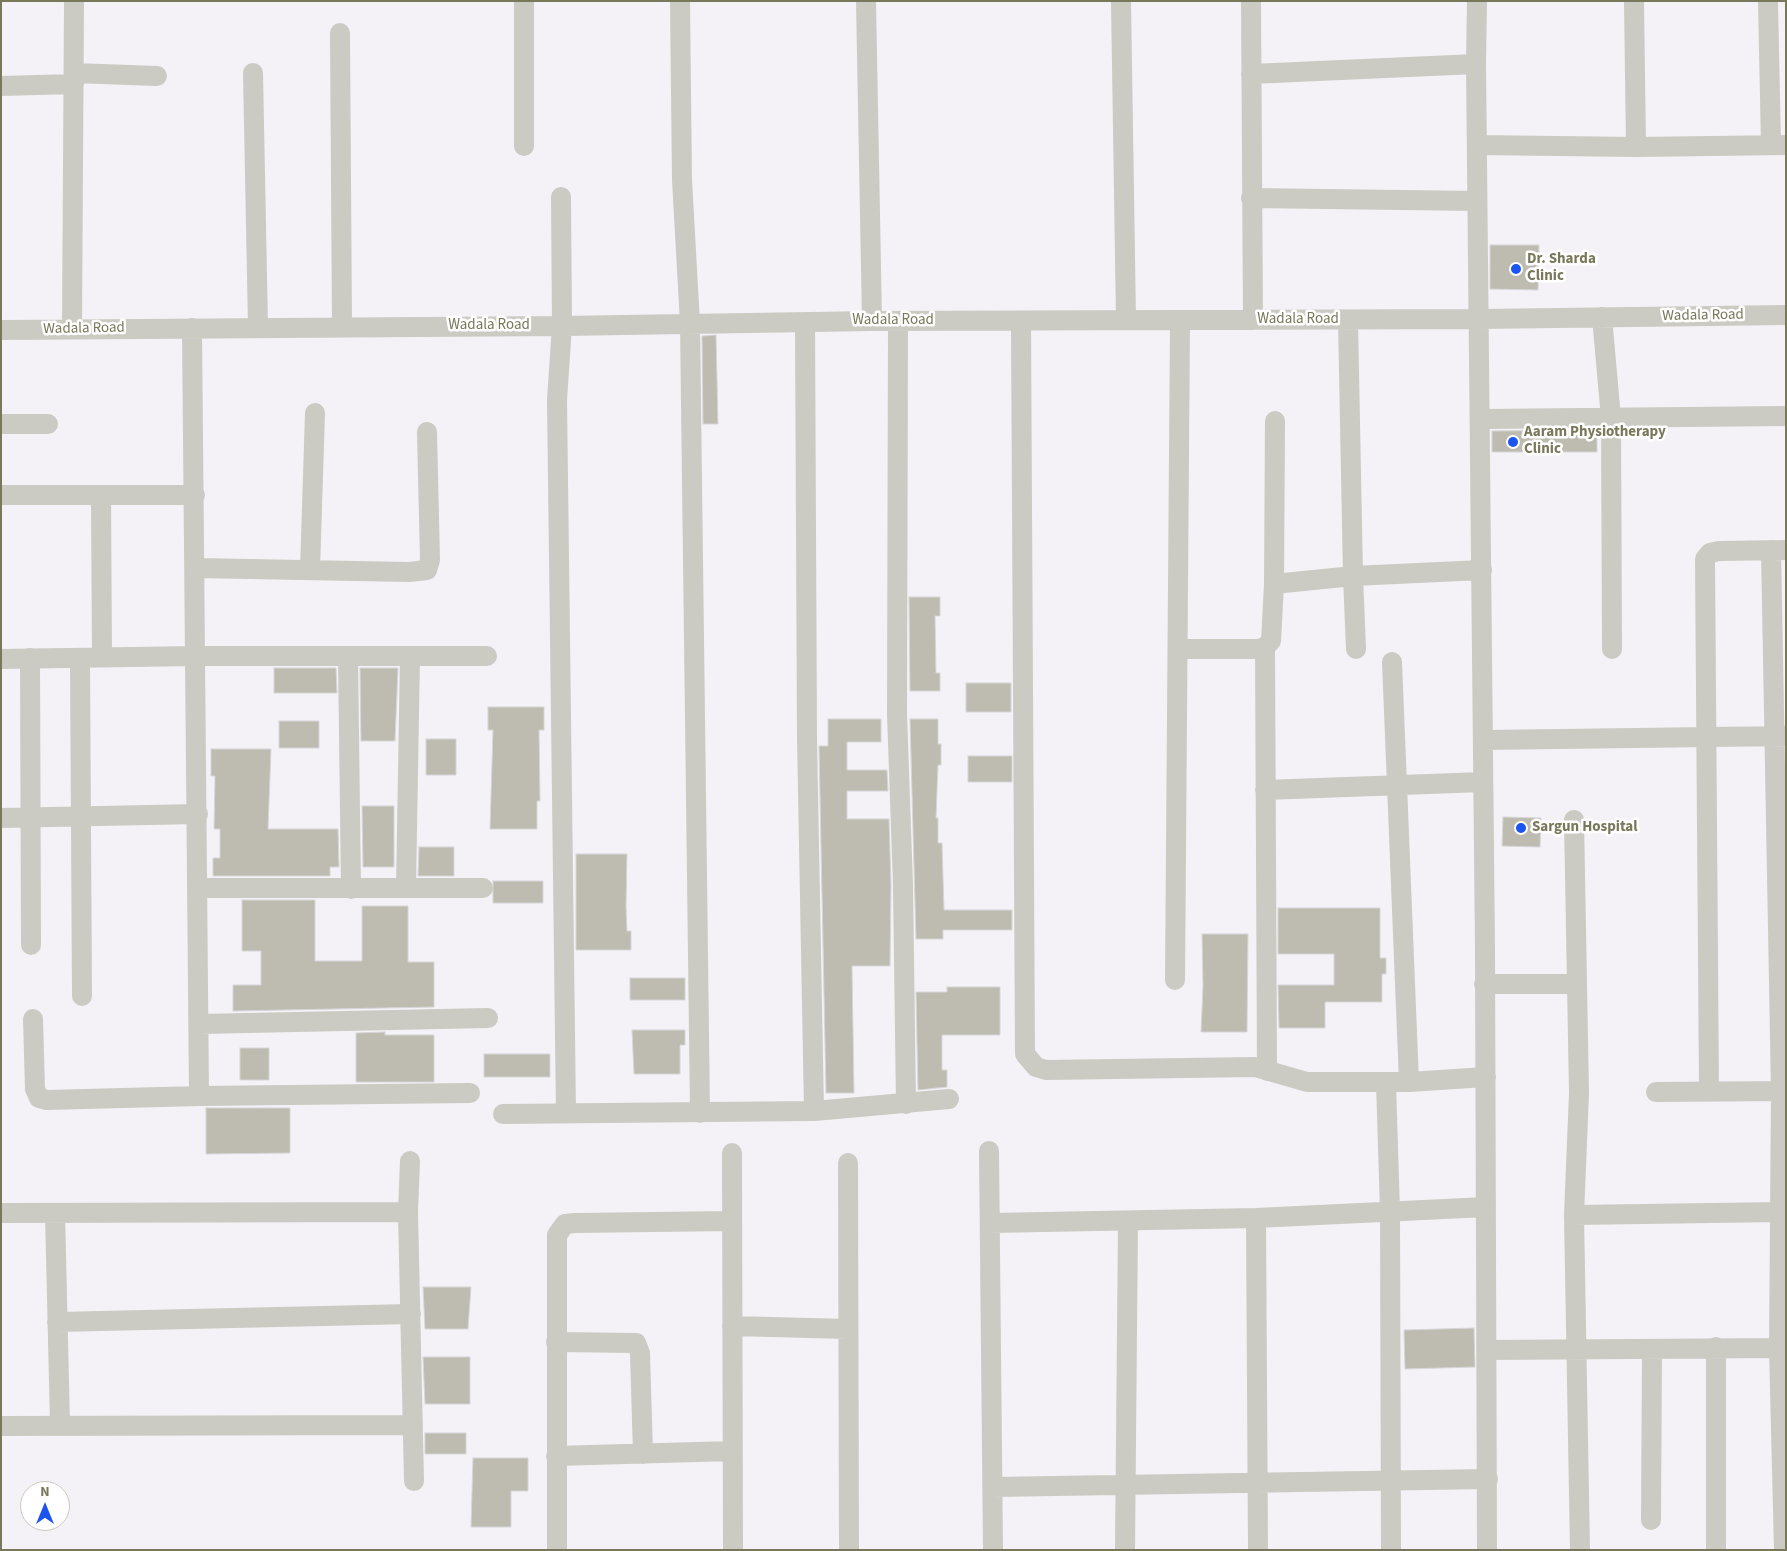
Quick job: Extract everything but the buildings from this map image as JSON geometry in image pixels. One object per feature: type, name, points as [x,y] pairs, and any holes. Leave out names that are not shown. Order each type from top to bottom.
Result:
[{"type":"street","points":[[72,329],[74,1]]},
{"type":"street","points":[[524,1],[524,146]]},
{"type":"street","points":[[680,1],[682,180],[690,323],[700,1113]]},
{"type":"street","points":[[866,1],[872,321]]},
{"type":"street","points":[[1121,1],[1126,320]]},
{"type":"street","points":[[1251,1],[1253,320]]},
{"type":"street","points":[[1477,1],[1477,201],[1480,319],[1486,1077],[1487,1550]]},
{"type":"street","points":[[1477,145],[1636,147],[1778,145],[1768,1]]},
{"type":"street","points":[[1634,2],[1636,147]]},
{"type":"street","points":[[340,33],[342,326]]},
{"type":"street","points":[[1251,74],[1476,64]]},
{"type":"street","points":[[253,73],[258,327]]},
{"type":"street","points":[[1,86],[74,79],[157,76]]},
{"type":"street","points":[[561,197],[562,326],[557,400],[566,1113]]},
{"type":"street","points":[[1251,198],[1477,201]]},
{"type":"street","name":"Wadala Road","points":[[1,330],[342,326],[562,326],[872,321],[1348,320],[1786,315]]},
{"type":"street","points":[[1602,317],[1611,418],[1612,648]]},
{"type":"street","points":[[1175,980],[1180,320]]},
{"type":"street","points":[[1348,320],[1352,576],[1356,648]]},
{"type":"street","points":[[898,321],[897,714],[903,885],[906,1104]]},
{"type":"street","points":[[1021,321],[1024,1054],[1036,1067],[1046,1070],[1255,1067],[1307,1082],[1410,1082],[1486,1077]]},
{"type":"street","points":[[805,322],[807,738],[814,1111]]},
{"type":"street","points":[[192,328],[197,656],[199,1096]]},
{"type":"street","points":[[310,570],[315,413]]},
{"type":"street","points":[[1481,419],[1786,416]]},
{"type":"street","points":[[1178,648],[1258,649],[1265,647],[1271,641],[1274,584],[1275,421]]},
{"type":"street","points":[[1,424],[48,424]]},
{"type":"street","points":[[196,568],[409,572],[427,570],[430,560],[427,432]]},
{"type":"street","points":[[1,495],[195,495]]},
{"type":"street","points":[[101,495],[102,657]]},
{"type":"street","points":[[1709,1091],[1708,737],[1705,559],[1710,553],[1719,551],[1779,550],[1783,1091],[1779,1348],[1784,1550]]},
{"type":"street","points":[[1274,584],[1352,576],[1482,570]]},
{"type":"street","points":[[1265,647],[1267,1071]]},
{"type":"street","points":[[1,659],[197,656],[487,656]]},
{"type":"street","points":[[348,656],[351,889]]},
{"type":"street","points":[[406,888],[410,656]]},
{"type":"street","points":[[30,658],[31,945]]},
{"type":"street","points":[[80,658],[82,996]]},
{"type":"street","points":[[1392,662],[1410,1082]]},
{"type":"street","points":[[1483,740],[1780,736]]},
{"type":"street","points":[[1265,790],[1484,782]]},
{"type":"street","points":[[1,818],[198,814]]},
{"type":"street","points":[[1574,820],[1579,1093],[1574,1215],[1580,1550]]},
{"type":"street","points":[[199,888],[483,888]]},
{"type":"street","points":[[1484,984],[1577,984]]},
{"type":"street","points":[[200,1024],[488,1018]]},
{"type":"street","points":[[33,1019],[35,1089],[39,1098],[47,1100],[470,1093]]},
{"type":"street","points":[[1386,1082],[1390,1212],[1391,1550]]},
{"type":"street","points":[[1656,1092],[1783,1091]]},
{"type":"street","points":[[503,1114],[814,1111],[949,1099]]},
{"type":"street","points":[[989,1150],[993,1550]]},
{"type":"street","points":[[732,1153],[732,1550]]},
{"type":"street","points":[[410,1161],[408,1212],[414,1481]]},
{"type":"street","points":[[848,1163],[849,1550]]},
{"type":"street","points":[[990,1223],[1256,1218],[1486,1207]]},
{"type":"street","points":[[1,1213],[408,1212]]},
{"type":"street","points":[[1574,1215],[1781,1212]]},
{"type":"street","points":[[55,1213],[60,1424]]},
{"type":"street","points":[[1256,1218],[1258,1550]]},
{"type":"street","points":[[1125,1550],[1128,1220]]},
{"type":"street","points":[[556,1550],[556,1235],[564,1224],[732,1221]]},
{"type":"street","points":[[57,1322],[411,1314]]},
{"type":"street","points":[[732,1326],[848,1329]]},
{"type":"street","points":[[556,1342],[636,1343],[640,1353],[643,1454]]},
{"type":"street","points":[[1716,1347],[1716,1550]]},
{"type":"street","points":[[1487,1350],[1779,1348]]},
{"type":"street","points":[[1651,1520],[1652,1349]]},
{"type":"street","points":[[1,1426],[60,1424],[413,1425]]},
{"type":"street","points":[[556,1456],[732,1451]]},
{"type":"street","points":[[993,1487],[1488,1479]]},
{"type":"place","name":"Dr. Sharda Clinic","points":[[1516,269]]},
{"type":"place","name":"Aaram Physiotherapy Clinic","points":[[1513,442]]},
{"type":"place","name":"Sargun Hospital","points":[[1521,828]]}]
